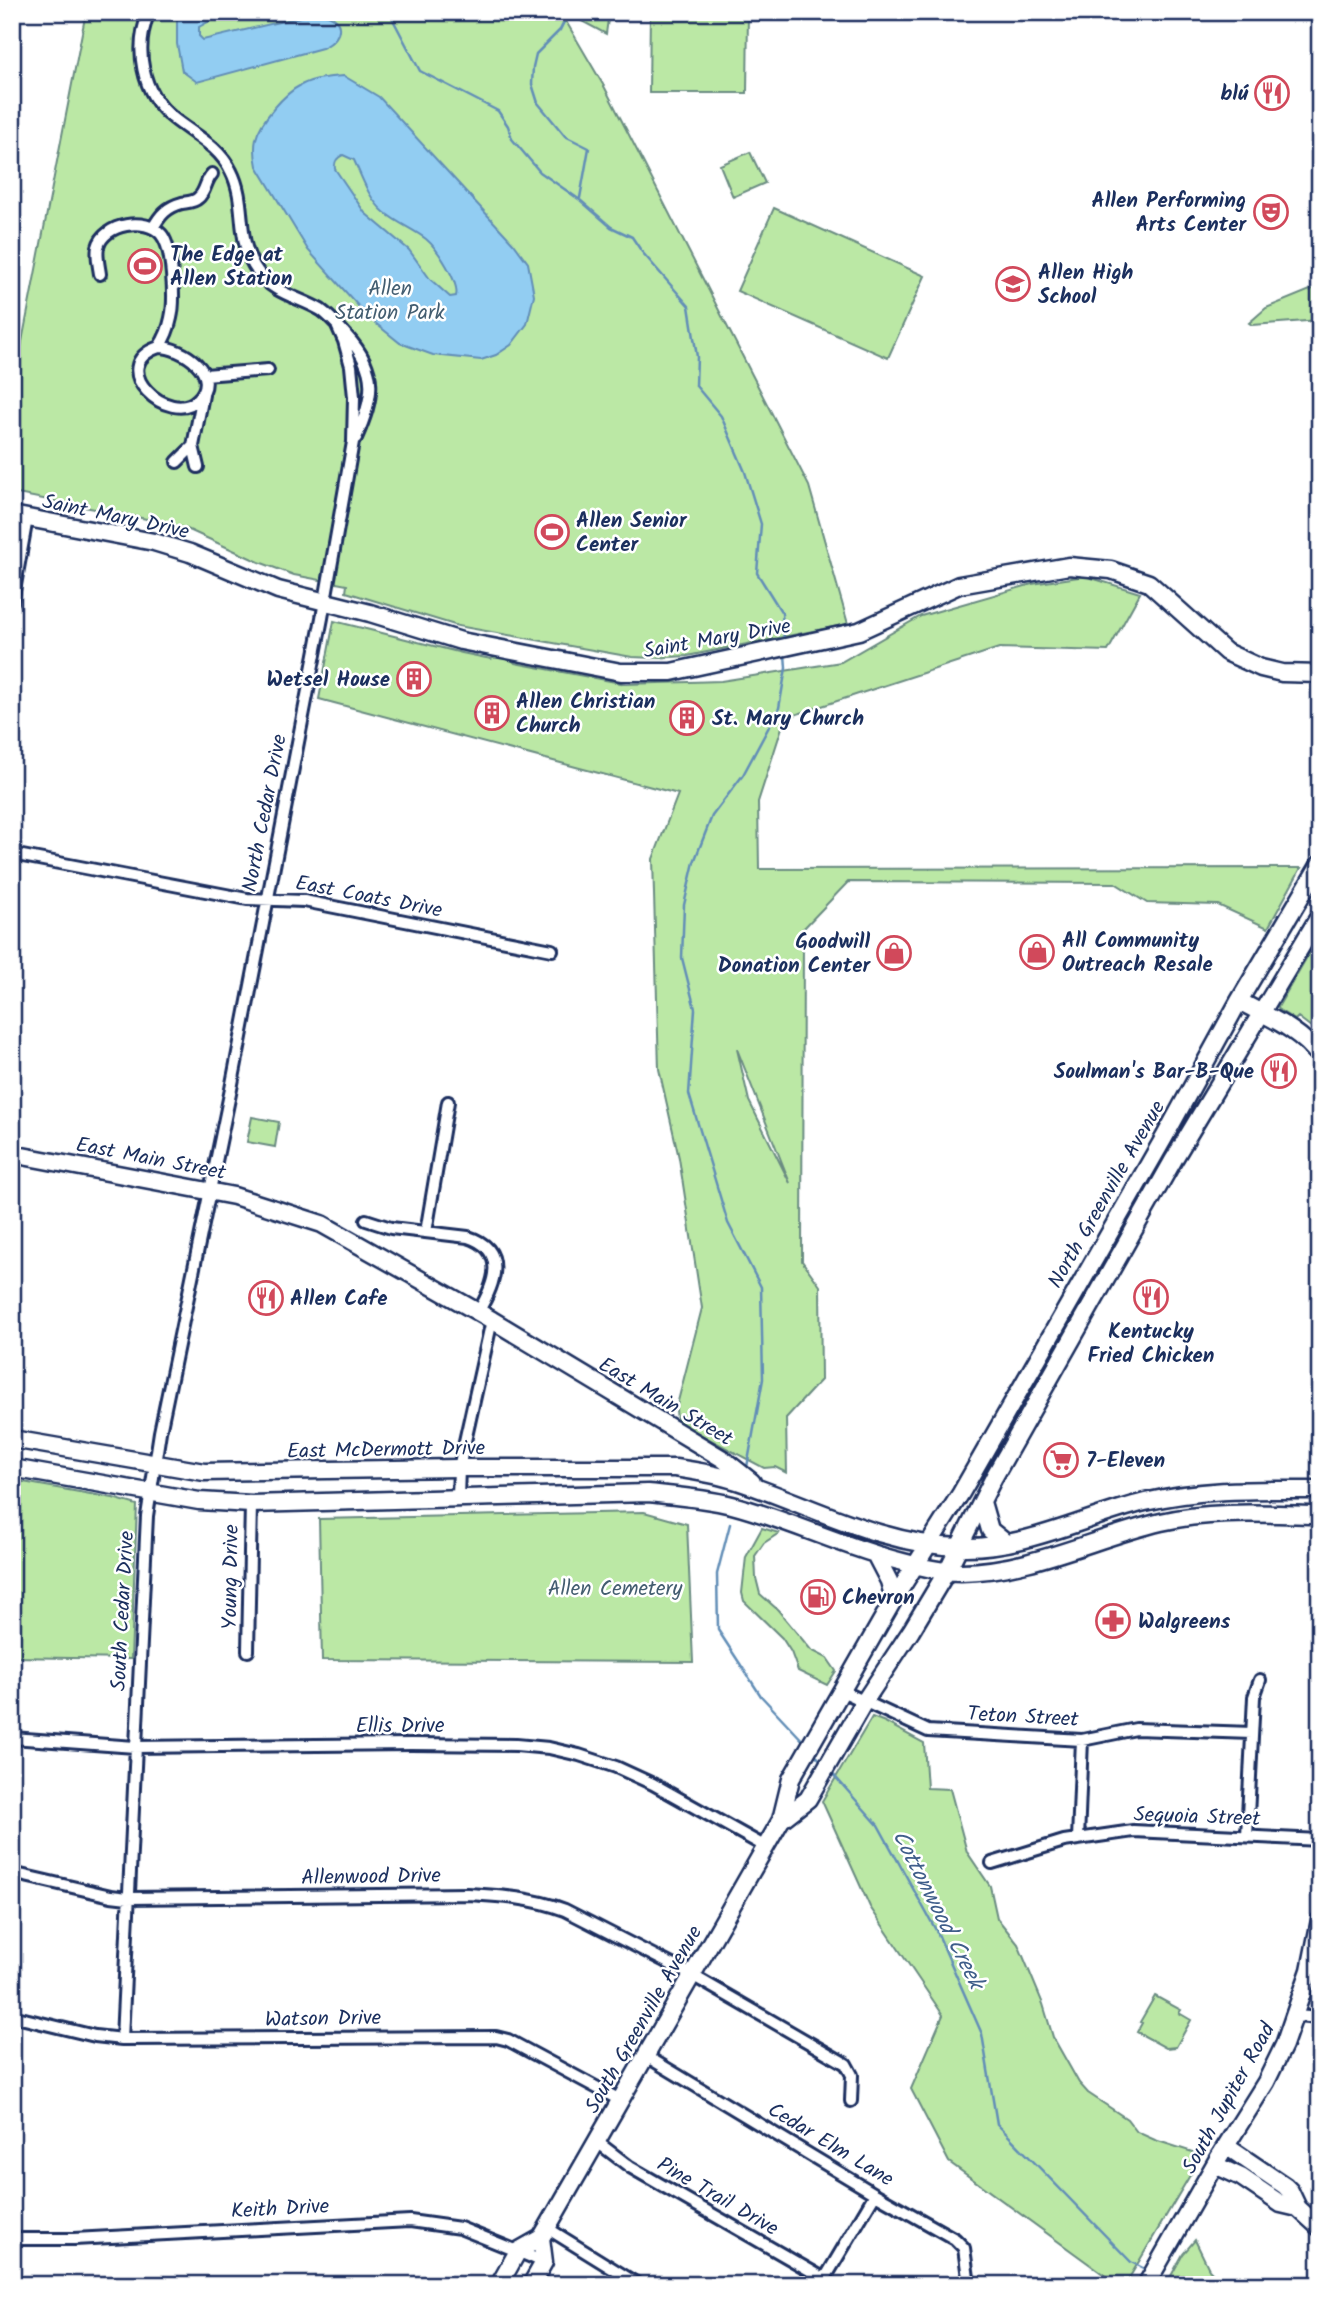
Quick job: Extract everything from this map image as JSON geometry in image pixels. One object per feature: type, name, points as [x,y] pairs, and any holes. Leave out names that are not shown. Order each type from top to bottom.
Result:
[{"type":"main road","name":"Saint Mary Drive","points":[[20,516],[154,542],[190,552],[278,590],[370,613],[461,641],[621,672],[664,673],[847,634],[874,626],[959,585],[1069,566],[1111,570],[1149,583],[1226,652],[1261,668],[1282,673],[1320,674]]},
{"type":"main road","name":"North Greenville Avenue","points":[[928,1544],[961,1493],[1239,1001],[1320,864]]},
{"type":"main road","name":"North Greenville Avenue","points":[[959,1547],[1174,1159],[1320,915]]},
{"type":"main road","points":[[1239,1001],[1298,1033],[1320,1057]]},
{"type":"main road","name":"East Main Street","points":[[12,1154],[208,1191],[267,1205],[322,1224],[485,1316],[723,1460],[759,1489],[870,1531],[928,1544],[959,1547],[1006,1543],[1160,1499],[1206,1491],[1320,1490]]},
{"type":"main road","name":"East McDermott Drive","points":[[12,1439],[204,1472],[675,1468],[708,1473],[759,1489]]},
{"type":"main road","points":[[12,1468],[199,1501],[251,1503],[648,1493],[694,1497],[733,1505],[876,1556],[947,1571],[1004,1568],[1040,1561],[1117,1534],[1165,1521],[1215,1515],[1320,1515]]},
{"type":"main road","points":[[1160,1499],[1165,1521]]},
{"type":"main road","points":[[982,1502],[990,1530],[1006,1543]]},
{"type":"main road","name":"South Greenville Avenue","points":[[544,2233],[766,1847],[781,1820],[791,1779],[928,1544]]},
{"type":"main road","name":"South Greenville Avenue","points":[[781,1820],[808,1799],[959,1547]]},
{"type":"main road","points":[[876,1556],[889,1581],[894,1599]]},
{"type":"main road","name":"South Jupiter Road","points":[[1146,2285],[1266,2082],[1284,2045],[1310,1970],[1320,1920]]},
{"type":"main road","points":[[1226,2146],[1290,2191],[1298,2208],[1320,2228]]},
{"type":"main road","points":[[1215,2165],[1241,2177],[1281,2204],[1298,2208]]},
{"type":"main road","points":[[499,2285],[518,2251],[544,2233]]},
{"type":"main road","points":[[531,2285],[544,2262],[544,2233]]},
{"type":"street","name":"North Cedar Drive","points":[[149,12],[142,36],[141,55],[148,86],[155,100],[171,117],[215,149],[230,168],[238,192],[242,234],[258,272],[271,286],[320,310],[336,323],[358,348],[370,372],[371,392],[354,442],[325,602],[208,1191]]},
{"type":"street","points":[[153,228],[166,210],[198,198],[212,174]]},
{"type":"street","points":[[100,274],[97,249],[102,240],[119,227],[142,224],[153,228],[165,239],[174,300],[171,320],[159,347]]},
{"type":"street","name":"North Cedar Drive","points":[[336,323],[349,354],[354,442]]},
{"type":"street","points":[[198,467],[193,446],[205,381],[197,363],[175,350],[159,347],[145,354],[138,368],[140,384],[144,390],[170,404],[185,406],[199,399],[205,381]]},
{"type":"street","points":[[205,381],[268,370]]},
{"type":"street","points":[[177,462],[193,446]]},
{"type":"street","points":[[12,602],[20,516]]},
{"type":"street","name":"East Coats Drive","points":[[12,854],[247,899],[304,901],[552,950]]},
{"type":"street","points":[[426,1233],[447,1102]]},
{"type":"street","name":"South Cedar Drive","points":[[122,2039],[143,1559],[155,1465],[208,1191]]},
{"type":"street","points":[[366,1220],[391,1228],[468,1237],[487,1247],[493,1257],[495,1268],[459,1468],[458,1497]]},
{"type":"street","name":"Young Drive","points":[[248,1651],[251,1503]]},
{"type":"street","points":[[1247,1836],[1254,1697],[1261,1680]]},
{"type":"street","name":"Teton Street","points":[[842,1691],[928,1731],[1082,1740],[1136,1729],[1252,1733]]},
{"type":"street","name":"Ellis Drive","points":[[12,1738],[135,1747],[411,1744],[549,1748],[616,1767],[653,1784],[766,1847]]},
{"type":"street","points":[[1078,1839],[1082,1740]]},
{"type":"street","name":"Sequoia Street","points":[[992,1863],[1064,1841],[1133,1831],[1320,1840]]},
{"type":"street","name":"Allenwood Drive","points":[[12,1873],[128,1898],[468,1895],[514,1896],[544,1902],[565,1910],[713,1986],[846,2064],[852,2075],[851,2101]]},
{"type":"street","name":"Watson Drive","points":[[12,2016],[95,2036],[122,2039],[496,2036],[620,2100]]},
{"type":"street","points":[[1296,2016],[1320,2018]]},
{"type":"street","name":"Cedar Elm Lane","points":[[646,2056],[955,2239],[964,2248],[969,2285]]},
{"type":"street","name":"Pine Trail Drive","points":[[596,2141],[630,2167],[823,2282]]},
{"type":"street","points":[[823,2282],[875,2194]]},
{"type":"street","name":"Keith Drive","points":[[12,2239],[74,2239],[410,2221],[460,2228],[544,2262]]},
{"type":"street","points":[[544,2233],[639,2285]]},
{"type":"green space","name":"Allen Station Park","points":[[86,12],[556,12],[567,23],[605,88],[809,486],[848,624],[687,656],[632,657],[458,626],[346,592],[347,585],[294,575],[187,529],[12,493],[12,436],[15,418],[12,420],[12,393]]},
{"type":"green space","points":[[565,12],[609,12],[606,34]]},
{"type":"green space","points":[[650,12],[748,12],[747,93],[649,93]]},
{"type":"green space","points":[[750,152],[765,183],[733,197],[720,165]]},
{"type":"green space","points":[[774,208],[925,276],[888,358],[737,291]]},
{"type":"green space","points":[[1320,286],[1320,320],[1252,325],[1249,323],[1266,308]]},
{"type":"green space","points":[[1085,576],[1140,593],[1108,651],[999,648],[785,718],[758,802],[759,869],[1301,868],[1268,928],[1218,905],[1147,903],[1115,883],[848,882],[803,929],[802,1261],[820,1286],[821,1380],[786,1418],[787,1473],[775,1467],[764,1468],[677,1422],[676,1409],[702,1308],[679,1158],[659,1069],[653,859],[678,794],[319,699],[334,621],[462,653],[491,659],[498,656],[511,659],[515,663],[626,684],[721,681],[841,662],[921,616],[1032,584]],"holes":[[[737,1049],[790,1183],[749,1101]]]},
{"type":"green space","points":[[1318,938],[1320,1041],[1311,1027],[1298,1017],[1295,1020],[1278,1007]]},
{"type":"green space","points":[[252,1117],[279,1122],[275,1147],[247,1142]]},
{"type":"green space","points":[[12,1480],[113,1498],[137,1505],[131,1659],[12,1657]]},
{"type":"green space","name":"Allen Cemetery","points":[[644,1512],[687,1524],[693,1662],[322,1660],[319,1519]]},
{"type":"green space","points":[[762,1528],[779,1533],[764,1543],[755,1556],[760,1594],[778,1610],[811,1650],[827,1658],[836,1671],[827,1685],[798,1671],[782,1638],[744,1601],[742,1593],[746,1557]]},
{"type":"green space","points":[[872,1717],[924,1743],[927,1788],[950,1789],[967,1852],[990,1886],[997,1918],[1018,1944],[1043,2004],[1053,2037],[1079,2083],[1088,2093],[1127,2119],[1137,2132],[1202,2155],[1125,2285],[1118,2285],[949,2162],[911,2089],[943,2015],[870,1907],[822,1801]]},
{"type":"green space","points":[[1155,1996],[1181,2010],[1179,2013],[1191,2020],[1176,2047],[1166,2048],[1137,2032]]},
{"type":"green space","points":[[1195,2240],[1209,2269],[1225,2285],[1166,2285],[1183,2254]]},
{"type":"water","points":[[177,12],[226,12],[199,27],[199,36],[203,40],[317,13],[333,17],[339,32],[336,38],[322,48],[197,82],[182,71],[177,44]]},
{"type":"water","points":[[344,76],[379,97],[514,244],[528,263],[534,295],[527,324],[511,345],[496,355],[481,360],[433,355],[400,343],[369,318],[308,250],[257,166],[255,153],[258,132],[274,108],[301,85],[316,79]],"holes":[[[343,155],[354,160],[366,188],[379,207],[426,239],[436,250],[455,283],[456,296],[450,297],[430,279],[409,250],[365,213],[335,169],[336,160]]]},
{"type":"waterway","name":"Cottonwood Creek","points":[[389,12],[420,71],[498,111],[508,126],[512,139],[540,172],[580,200],[611,227],[632,237],[689,306],[697,357],[696,386],[721,416],[745,472],[761,524],[757,573],[782,613],[784,640]]},
{"type":"waterway","points":[[569,12],[560,30],[536,54],[532,84],[538,103],[565,136],[589,148],[580,198]]},
{"type":"waterway","name":"Cottonwood Creek","points":[[747,1467],[763,1379],[761,1287],[728,1223],[689,1094],[695,1009],[682,958],[684,905],[694,862],[712,816],[743,775],[779,708],[786,668],[785,654]]},
{"type":"waterway","name":"Cottonwood Creek","points":[[730,1524],[717,1574],[718,1630],[761,1696],[806,1744]]},
{"type":"waterway","name":"Cottonwood Creek","points":[[812,1751],[822,1762]]},
{"type":"waterway","name":"Cottonwood Creek","points":[[831,1772],[878,1825],[938,1934],[982,2034],[997,2124],[1131,2262],[1147,2270]]},
{"type":"waterway","name":"Cottonwood Creek","points":[[1159,2277],[1174,2285]]},
{"type":"place","name":"blú","points":[[1272,93]]},
{"type":"place","name":"Allen Performing Arts Center","points":[[1271,212]]},
{"type":"place","name":"The Edge at Allen Station","points":[[145,266]]},
{"type":"place","name":"Allen High School","points":[[1013,284]]},
{"type":"place","name":"Allen Senior Center","points":[[552,532]]},
{"type":"place","name":"Wetsel House","points":[[414,679]]},
{"type":"place","name":"Allen Christian Church","points":[[492,713]]},
{"type":"place","name":"St. Mary Church","points":[[687,718]]},
{"type":"place","name":"All Community Outreach Resale","points":[[1037,952]]},
{"type":"place","name":"Goodwill Donation Center","points":[[894,953]]},
{"type":"place","name":"Soulman's Bar-B-Que","points":[[1279,1071]]},
{"type":"place","name":"Kentucky Fried Chicken","points":[[1151,1297]]},
{"type":"place","name":"Allen Cafe","points":[[266,1298]]},
{"type":"place","name":"7-Eleven","points":[[1061,1460]]},
{"type":"place","name":"Chevron","points":[[818,1597]]},
{"type":"place","name":"Walgreens","points":[[1113,1621]]}]
